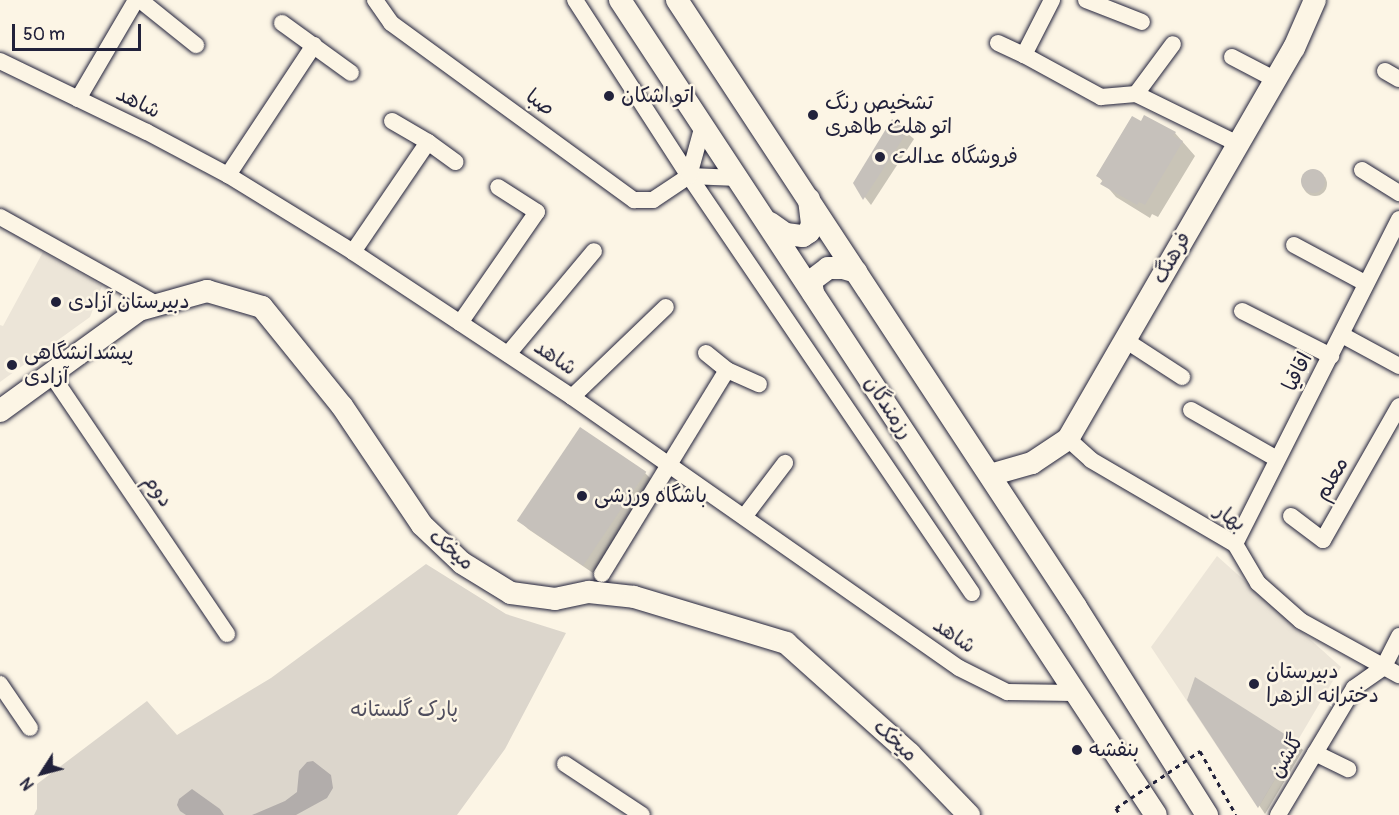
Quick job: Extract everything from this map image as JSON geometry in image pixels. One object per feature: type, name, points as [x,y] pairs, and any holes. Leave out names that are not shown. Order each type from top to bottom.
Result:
[{"type":"main road","name":"رزمندگان","points":[[620,0],[1156,815]]},
{"type":"main road","points":[[677,0],[1209,814]]},
{"type":"main road","name":"فرهنگ","points":[[990,476],[1032,463],[1068,440],[1294,48],[1315,0]]},
{"type":"main road","points":[[766,221],[786,234],[803,236],[809,232],[812,224],[809,199]]},
{"type":"main road","points":[[813,293],[811,281],[828,268],[843,268],[856,273]]},
{"type":"main road","name":"میخک","points":[[0,411],[139,310],[207,291],[262,307],[342,406],[422,525],[472,569],[511,593],[555,599],[589,592],[634,597],[786,643],[910,754],[969,815]]},
{"type":"street","points":[[78,99],[138,0],[196,45]]},
{"type":"street","name":"صبا","points":[[375,0],[392,22],[634,200],[653,200],[689,176]]},
{"type":"street","points":[[574,0],[689,176],[972,593]]},
{"type":"street","points":[[1024,55],[1052,0]]},
{"type":"street","points":[[1086,0],[1142,22]]},
{"type":"street","points":[[282,23],[351,73]]},
{"type":"street","points":[[998,43],[1101,97],[1136,94],[1238,144]]},
{"type":"street","points":[[1136,94],[1173,44]]},
{"type":"street","points":[[228,175],[314,45]]},
{"type":"street","points":[[1233,57],[1276,80]]},
{"type":"street","name":"شاهد","points":[[0,61],[228,175],[353,252],[572,397],[959,668],[1007,692],[1074,693]]},
{"type":"street","points":[[392,121],[456,162]]},
{"type":"street","points":[[689,176],[703,125]]},
{"type":"street","points":[[353,252],[428,142]]},
{"type":"street","points":[[1362,170],[1399,193]]},
{"type":"street","points":[[689,176],[738,178]]},
{"type":"street","points":[[460,323],[537,212],[498,187]]},
{"type":"street","points":[[0,217],[156,304]]},
{"type":"street","name":"اقاقیا","points":[[1234,544],[1331,357],[1365,283],[1399,219]]},
{"type":"street","points":[[1294,245],[1365,283]]},
{"type":"street","points":[[508,354],[594,251]]},
{"type":"street","points":[[572,397],[666,307]]},
{"type":"street","points":[[1242,311],[1331,357]]},
{"type":"street","points":[[1342,335],[1399,365]]},
{"type":"street","points":[[1125,340],[1182,377]]},
{"type":"street","points":[[706,353],[728,370],[759,384]]},
{"type":"street","points":[[602,574],[728,370]]},
{"type":"street","name":"دوم","points":[[51,374],[227,634]]},
{"type":"street","name":"معلم","points":[[1291,516],[1323,540],[1399,406]]},
{"type":"street","points":[[1191,410],[1277,459]]},
{"type":"street","points":[[1383,435],[1399,441]]},
{"type":"street","name":"بهار","points":[[1068,440],[1091,460],[1234,544],[1258,583],[1301,621],[1399,675]]},
{"type":"street","points":[[744,517],[785,463]]},
{"type":"street","name":"گلشن","points":[[1278,815],[1354,688],[1383,668],[1399,636]]},
{"type":"street","points":[[0,684],[30,728]]},
{"type":"street","points":[[1315,753],[1348,769]]},
{"type":"street","points":[[565,764],[642,815]]},
{"type":"path","points":[[1120,815],[1116,808],[1200,751],[1236,815]]},
{"type":"shaded area","name":"دبیرستان آزادی","points":[[43,252],[102,286],[90,317],[0,382],[0,325],[3,326]]},
{"type":"shaded area","name":"دبيرستان دخترانه الزهرا","points":[[1217,556],[1341,667],[1258,808],[1151,647]]},
{"type":"shaded area","points":[[313,761],[331,775],[333,788],[327,798],[296,815],[252,815],[285,801],[297,792],[299,771],[307,762]]},
{"type":"shaded area","points":[[192,789],[220,809],[224,815],[186,815],[180,811],[177,805],[179,799]]},
{"type":"green space","name":"پارک گلستانه","points":[[426,564],[506,614],[566,633],[505,749],[457,815],[34,815],[37,809],[37,784],[147,701],[177,735],[271,678]]},
{"type":"building","points":[[1144,115],[1176,132],[1173,136],[1183,141],[1145,205],[1139,202],[1137,205],[1100,184],[1103,180],[1096,176],[1132,116],[1141,121]]},
{"type":"building","name":"فروشگاه عدالت","points":[[892,119],[908,131],[863,200],[853,183]]},
{"type":"building","points":[[1313,169],[1322,172],[1325,181],[1322,190],[1313,193],[1304,190],[1301,181],[1304,172]]},
{"type":"building","name":"باشگاه ورزشی","points":[[580,427],[646,472],[583,565],[517,521]]},
{"type":"building","points":[[1195,677],[1297,742],[1258,808],[1187,700]]},
{"type":"place","name":"اتو اشکان","points":[[609,96]]},
{"type":"place","name":"تشخیص رنگ اتو هلث طاهری","points":[[813,115]]},
{"type":"place","name":"فروشگاه عدالت","points":[[880,157]]},
{"type":"place","name":"دبیرستان آزادی","points":[[56,302]]},
{"type":"place","name":"پیشدانشگاهی آزادی","points":[[12,365]]},
{"type":"place","name":"باشگاه ورزشی","points":[[582,496]]},
{"type":"place","name":"دبيرستان دخترانه الزهرا","points":[[1254,684]]},
{"type":"place","name":"بنفشه","points":[[1077,750]]}]
